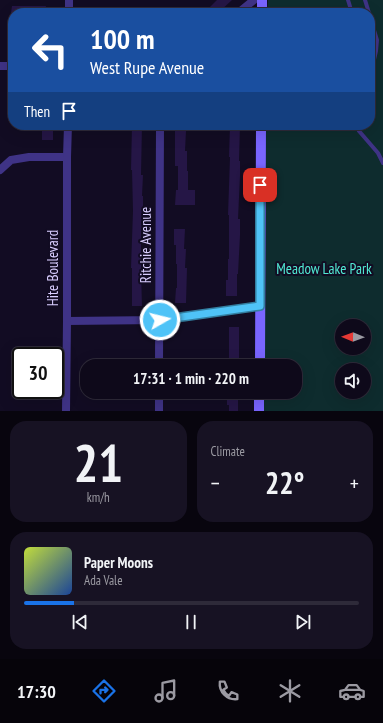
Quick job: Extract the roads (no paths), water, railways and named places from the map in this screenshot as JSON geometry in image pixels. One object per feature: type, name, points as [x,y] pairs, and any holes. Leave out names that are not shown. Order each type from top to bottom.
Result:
[{"type":"street","points":[[244,8],[254,0]]},
{"type":"street","name":"Hite Boulevard","points":[[66,411],[68,321],[68,130]]},
{"type":"street","name":"Ritchie Avenue","points":[[159,359],[160,130]]},
{"type":"street","points":[[260,359],[261,130]]},
{"type":"street","points":[[0,170],[11,160],[30,157],[67,157]]},
{"type":"street","points":[[68,321],[160,320],[260,306]]},
{"type":"street","points":[[159,399],[159,411]]},
{"type":"street","points":[[259,399],[259,411]]},
{"type":"lane","points":[[375,33],[377,40],[375,55]]},
{"type":"lane","points":[[358,130],[378,153],[383,163]]},
{"type":"park label","name":"Meadow Lake Park","points":[[324,269]]}]
